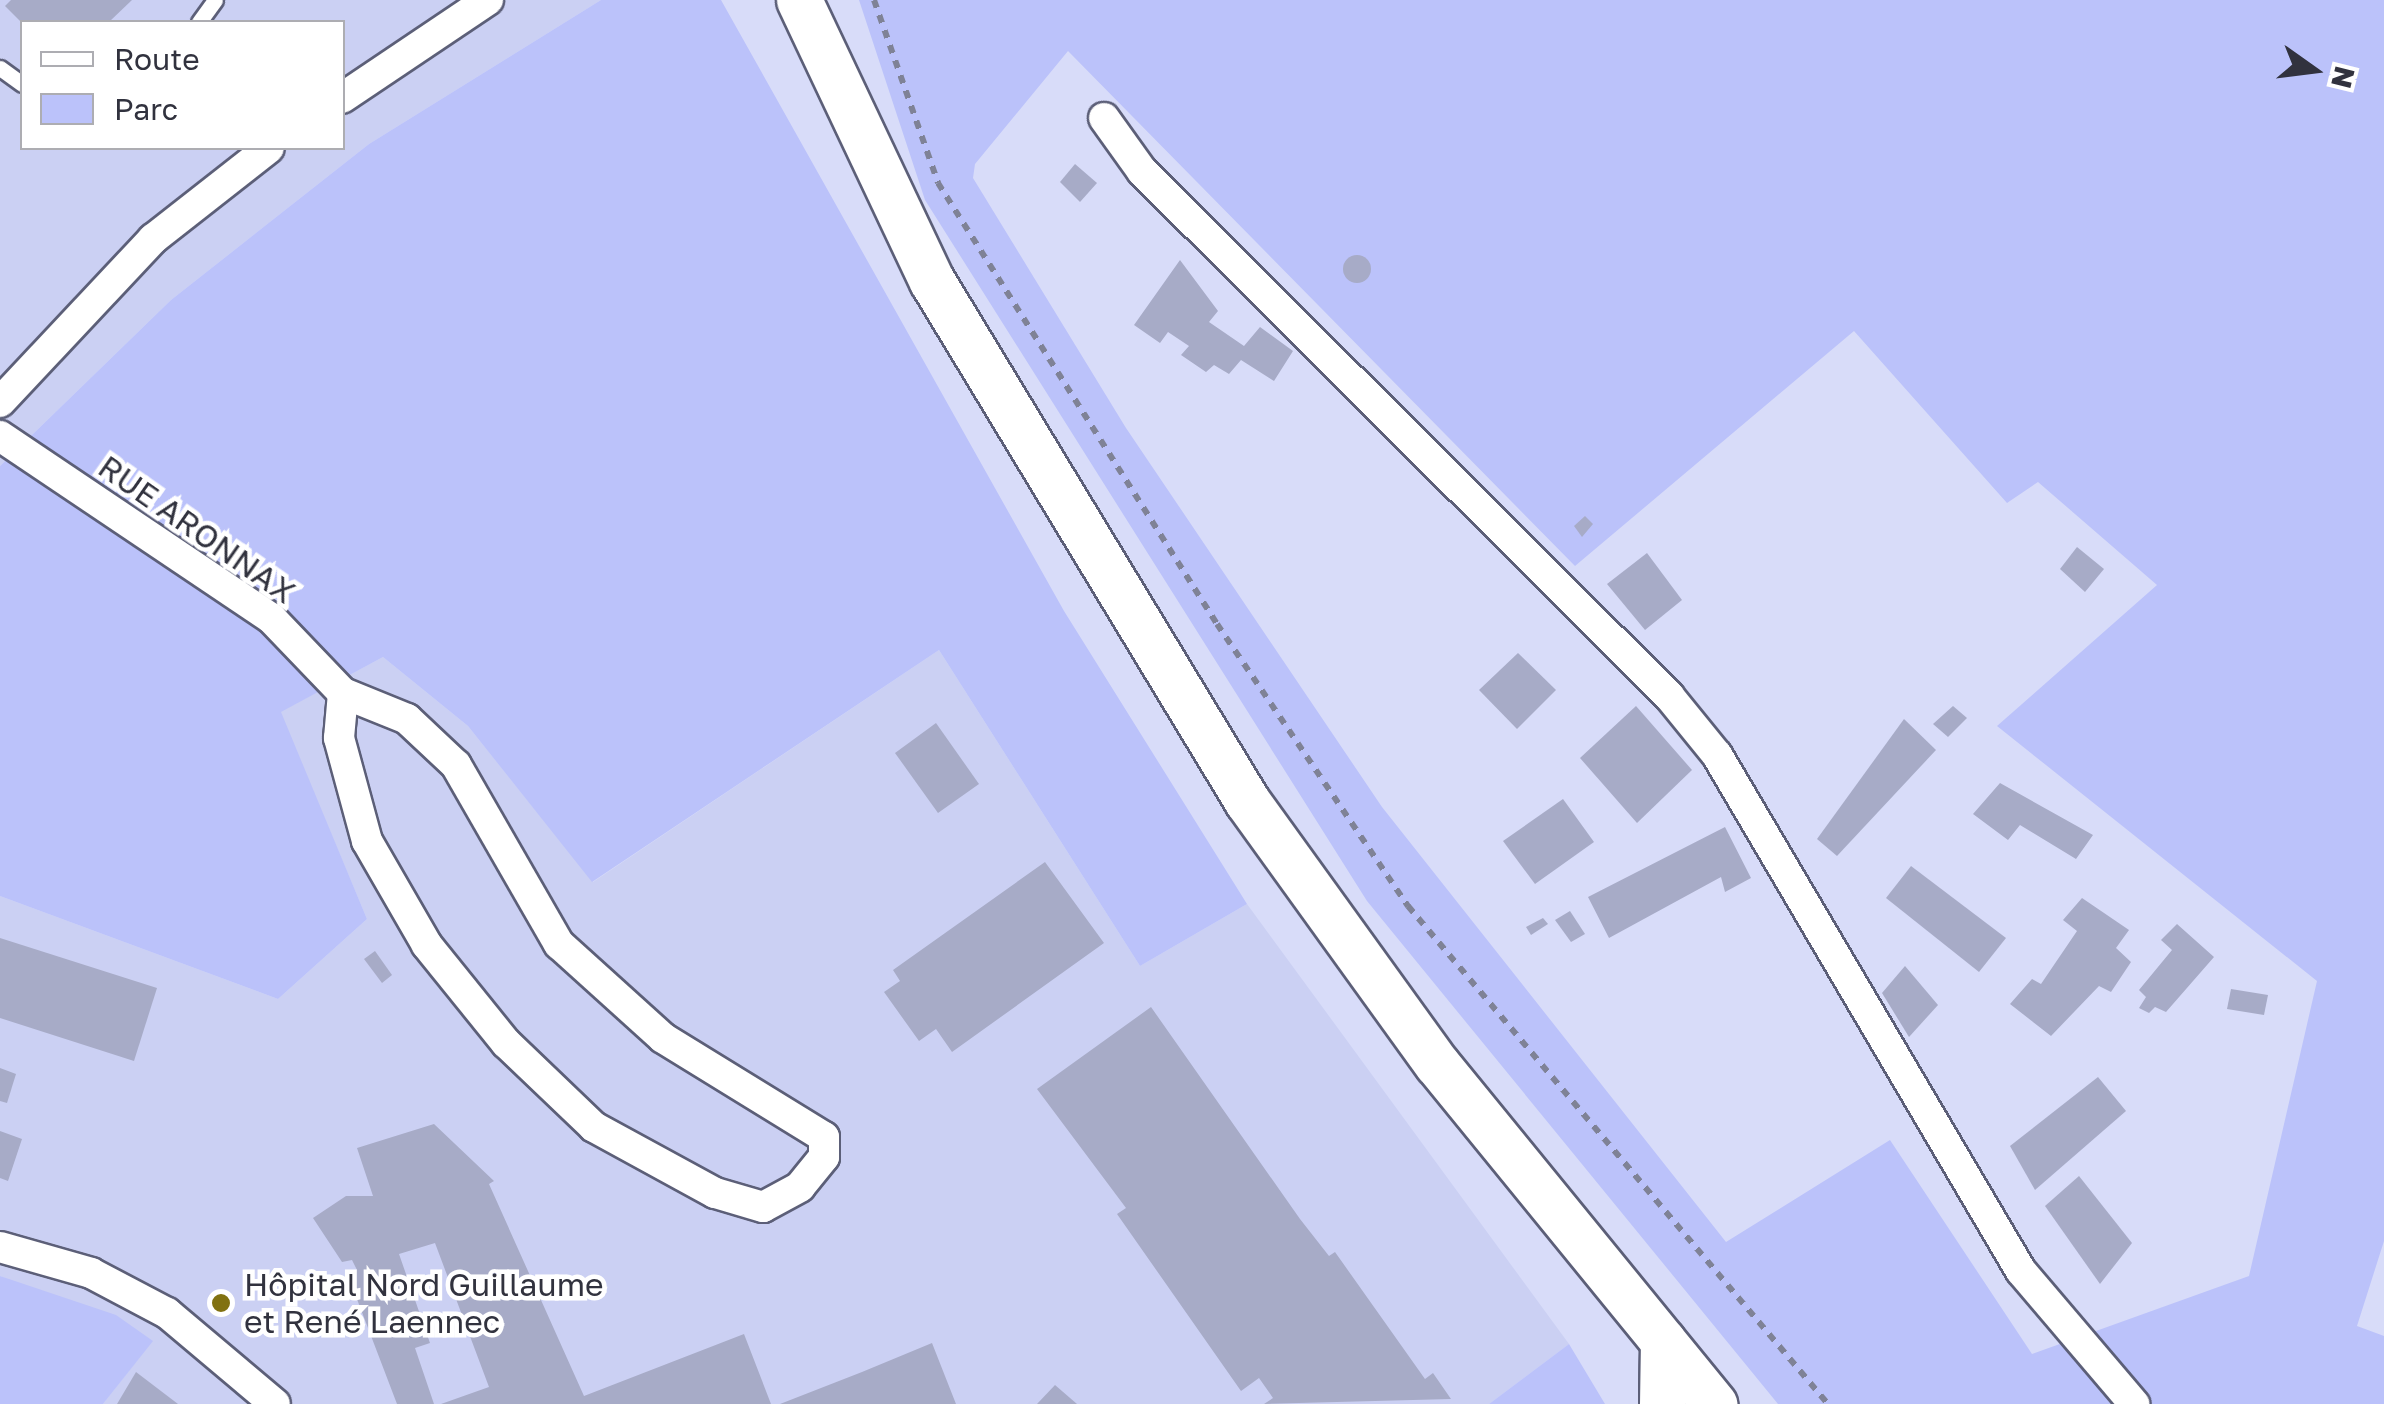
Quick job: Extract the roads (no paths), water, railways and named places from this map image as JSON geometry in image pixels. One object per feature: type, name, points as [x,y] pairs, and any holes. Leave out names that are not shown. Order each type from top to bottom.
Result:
[{"type":"main road","points":[[799,0],[932,280],[1248,801],[1436,1064],[1714,1404]]},
{"type":"main road","points":[[1662,1404],[1663,1342]]},
{"type":"street","points":[[345,96],[488,0]]},
{"type":"street","points":[[1104,118],[1142,171],[1669,696],[1718,755],[2021,1271],[2134,1404]]},
{"type":"street","points":[[0,402],[153,239],[251,152]]},
{"type":"street","name":"RUE ARONNAX","points":[[0,436],[272,618],[343,693],[406,719],[456,765],[559,944],[663,1038],[824,1137],[824,1157],[800,1186],[763,1207],[716,1193],[594,1126],[506,1043],[426,946],[367,841],[338,738],[343,693]]},
{"type":"street","points":[[0,1247],[92,1272],[167,1312],[216,1348],[274,1404]]},
{"type":"place","name":"Hôpital Nord Guillaume et René Laennec","points":[[221,1303]]}]
